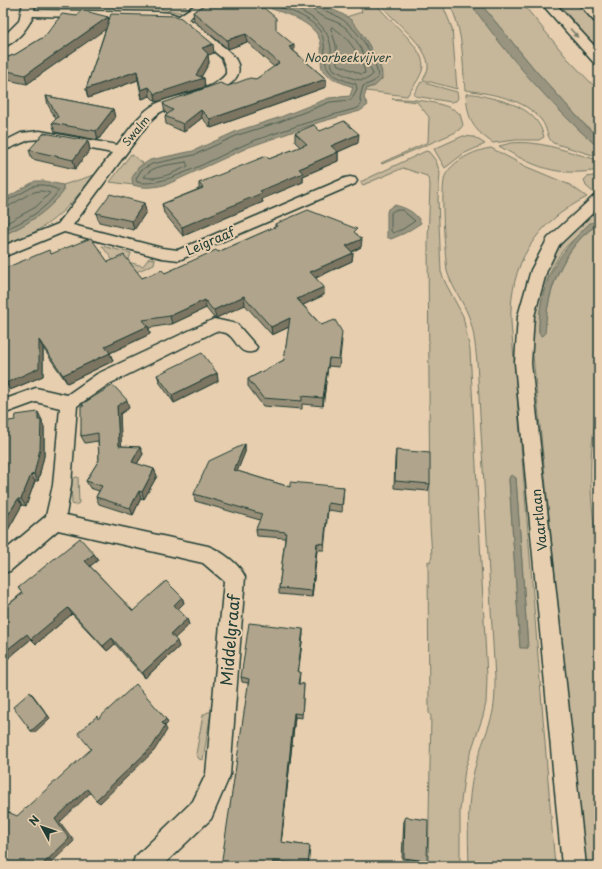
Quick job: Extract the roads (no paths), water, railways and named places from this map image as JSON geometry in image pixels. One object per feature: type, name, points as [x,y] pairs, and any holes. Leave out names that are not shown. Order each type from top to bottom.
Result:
[{"type":"main road","points":[[549,3],[599,60]]},
{"type":"main road","points":[[585,3],[599,18]]},
{"type":"street","points":[[181,20],[206,3]]},
{"type":"street","points":[[3,43],[14,35],[22,26],[30,8]]},
{"type":"street","name":"Swalm","points":[[30,8],[157,15],[181,20],[187,23],[227,56],[232,68],[232,75],[226,82],[213,89],[158,108],[145,118],[63,227]]},
{"type":"street","name":"Swalm","points":[[3,147],[26,136],[40,135],[120,150]]},
{"type":"street","name":"Leigraaf","points":[[63,227],[162,253],[179,255],[350,181]]},
{"type":"street","name":"Vaartlaan","points":[[574,866],[523,363],[526,316],[539,270],[553,242],[599,199]]},
{"type":"street","points":[[3,252],[63,227]]},
{"type":"street","points":[[3,407],[36,395],[69,403],[103,379],[214,325],[230,328],[249,348]]},
{"type":"street","points":[[3,564],[55,521],[62,485],[69,403]]},
{"type":"street","name":"Middelgraaf","points":[[55,521],[208,555],[235,577],[218,775],[202,810],[144,866]]},
{"type":"water","name":"Noorbeekvijver","points":[[253,3],[291,3],[318,6],[330,9],[351,20],[365,39],[376,58],[382,75],[382,79],[375,86],[367,88],[364,98],[368,105],[360,111],[320,122],[249,147],[168,184],[150,187],[133,185],[132,178],[138,168],[150,160],[193,151],[237,131],[278,118],[329,98],[350,96],[353,87],[332,79],[323,71],[321,64],[320,40],[316,32],[301,20]]},
{"type":"water","points":[[470,3],[480,3],[536,71],[584,124],[599,137],[599,148],[564,115],[530,79],[499,42]]},
{"type":"water","points":[[35,181],[44,181],[63,185],[63,192],[43,212],[20,227],[3,235],[3,200]]},
{"type":"water","points":[[394,205],[410,211],[417,216],[421,223],[405,233],[391,239],[387,237],[387,212],[388,209]]},
{"type":"water","points":[[595,222],[594,227],[577,242],[558,273],[550,295],[545,334],[541,336],[539,333],[542,300],[551,272],[559,259],[578,235],[590,223]]},
{"type":"water","points":[[512,475],[516,478],[528,648],[520,648],[509,479]]}]
